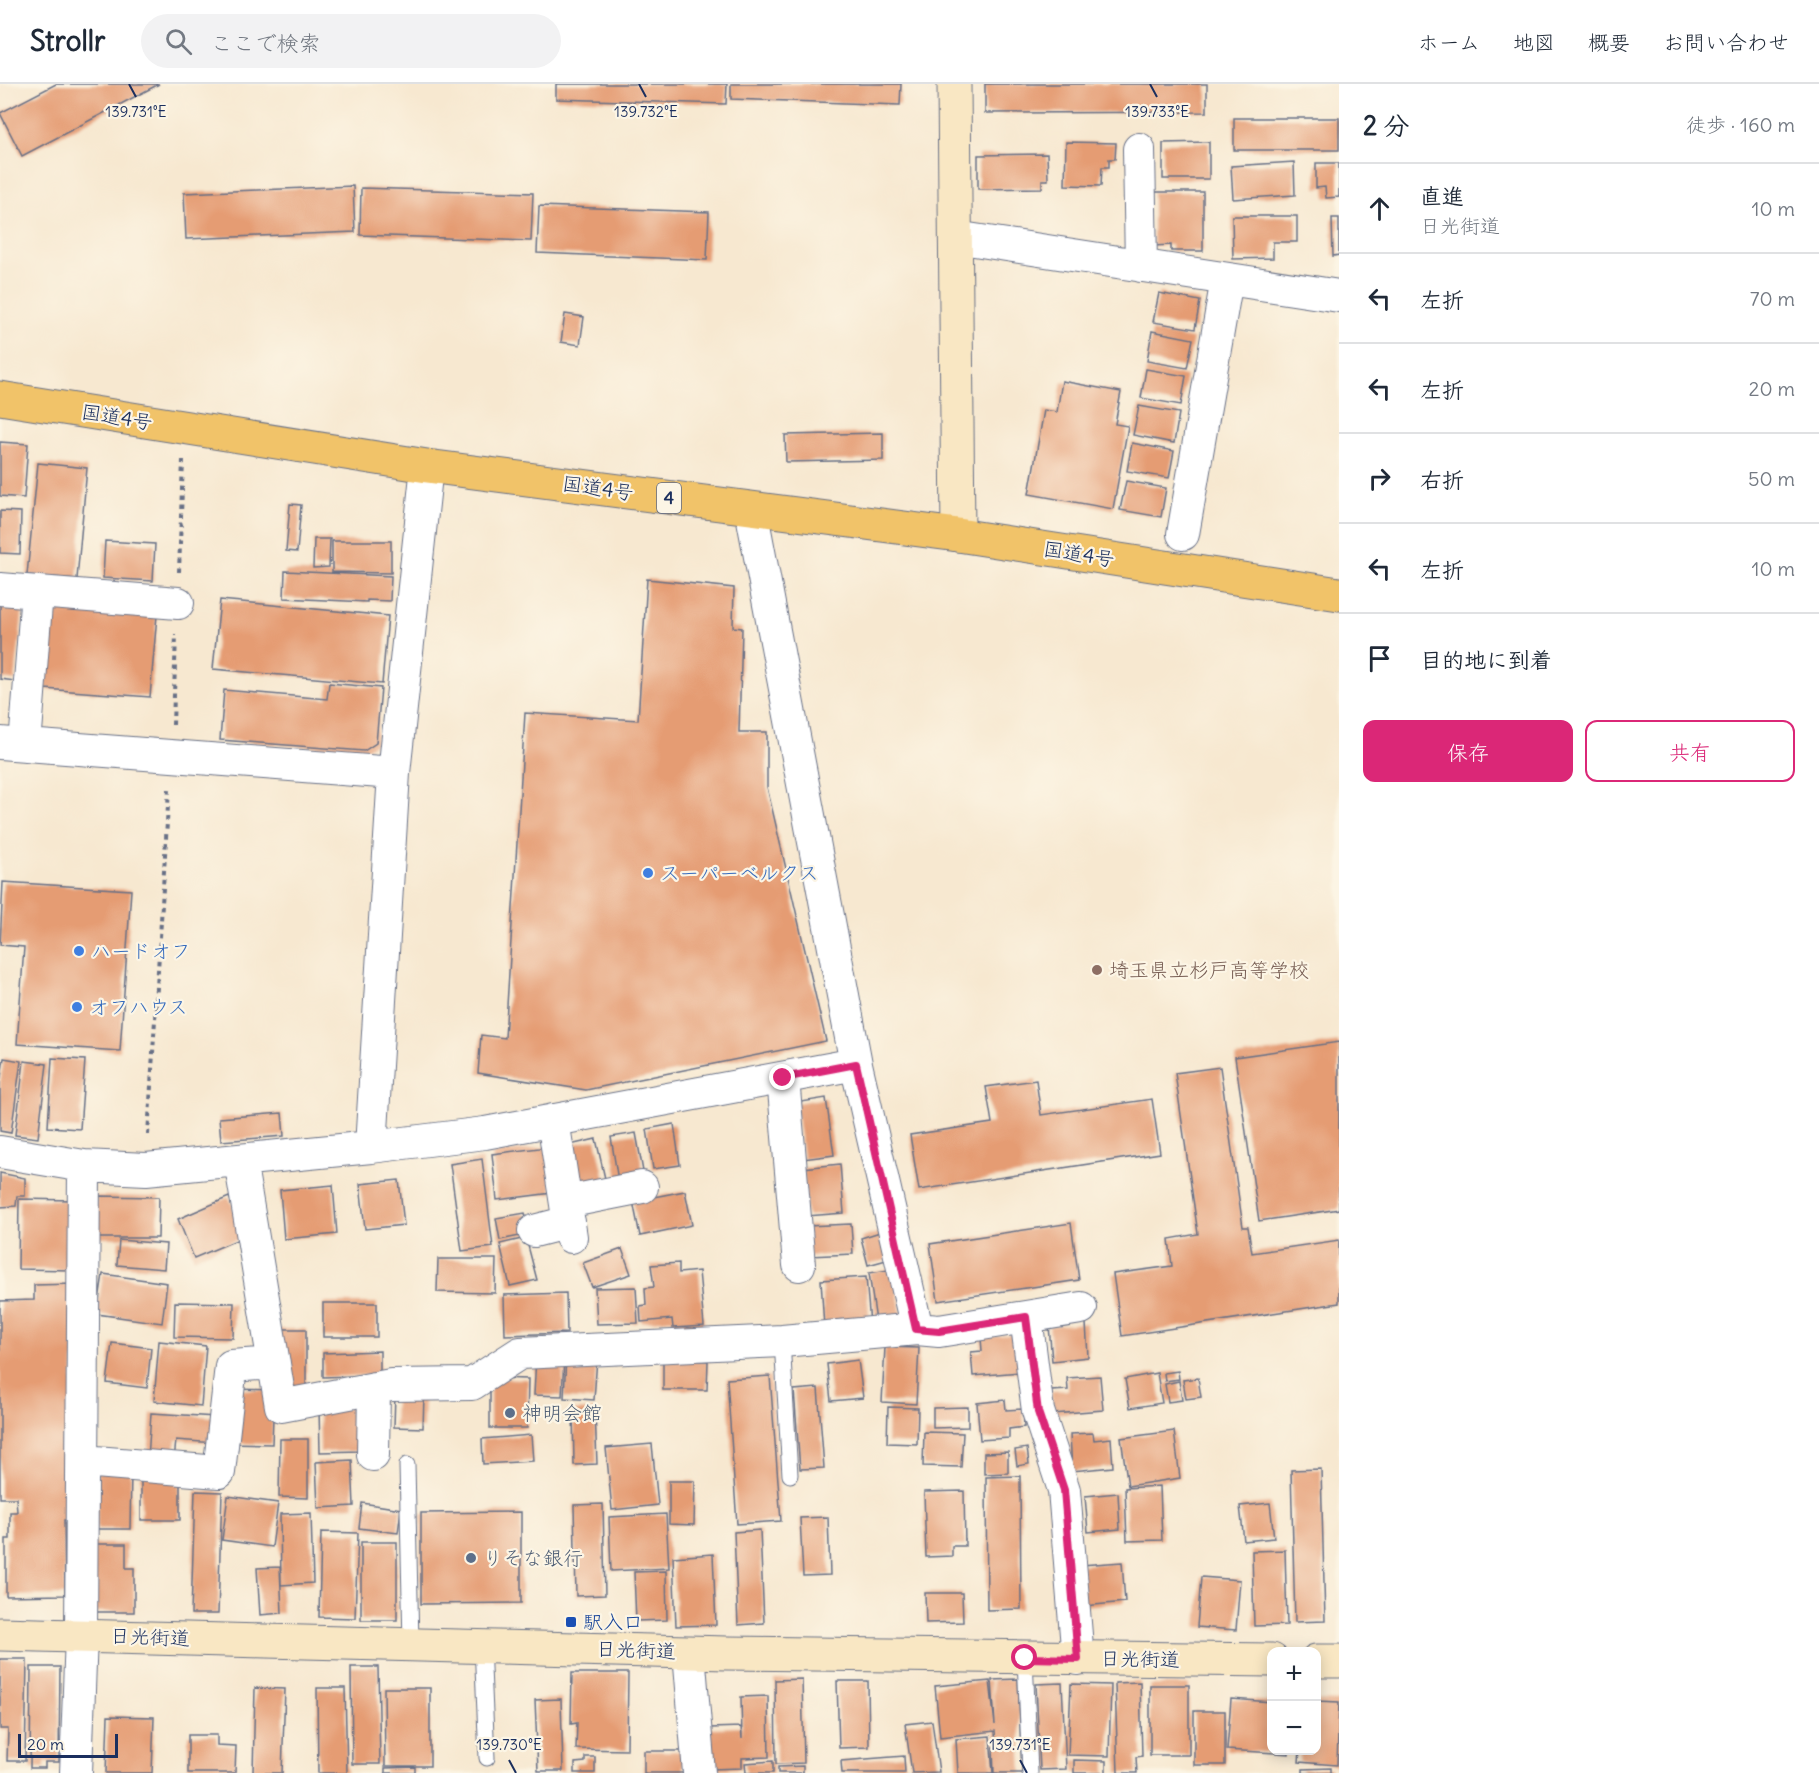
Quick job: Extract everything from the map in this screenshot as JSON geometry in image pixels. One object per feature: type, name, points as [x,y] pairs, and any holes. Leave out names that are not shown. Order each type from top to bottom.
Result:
[{"type":"highway","name":"国道4号","points":[[0,398],[427,466],[958,535],[1339,594]]},
{"type":"main road","points":[[954,84],[958,535]]},
{"type":"main road","name":"日光街道","points":[[0,1634],[688,1652],[1267,1660]]},
{"type":"main road","points":[[1321,1661],[1339,1661]]},
{"type":"street","points":[[1138,149],[1141,266]]},
{"type":"street","points":[[955,237],[1339,296]]},
{"type":"street","points":[[1182,534],[1227,279]]},
{"type":"street","points":[[371,1146],[394,773],[427,466]]},
{"type":"street","points":[[751,509],[856,1064],[916,1329]]},
{"type":"street","points":[[0,590],[177,603]]},
{"type":"street","points":[[37,592],[13,744],[394,773]]},
{"type":"street","points":[[0,1152],[84,1167],[146,1169],[240,1160],[485,1133],[856,1064]]},
{"type":"street","points":[[783,1078],[799,1265]]},
{"type":"street","points":[[553,1120],[568,1221]]},
{"type":"street","points":[[240,1160],[281,1406],[391,1385],[472,1384],[520,1353],[782,1341],[916,1329],[939,1331],[1082,1308]]},
{"type":"street","points":[[76,1773],[81,1635],[84,1167]]},
{"type":"street","points":[[534,1231],[568,1221],[642,1187]]},
{"type":"street","points":[[1026,1317],[1038,1412],[1064,1490],[1078,1659]]},
{"type":"street","points":[[83,1461],[219,1472],[231,1366],[274,1363]]},
{"type":"street","points":[[373,1455],[374,1388]]},
{"type":"street","points":[[688,1652],[699,1773]]},
{"type":"lane","points":[[782,1341],[789,1475]]},
{"type":"lane","points":[[407,1465],[411,1644]]},
{"type":"lane","points":[[482,1645],[487,1758]]},
{"type":"lane","points":[[1025,1658],[1030,1773]]},
{"type":"path","points":[[146,1169],[171,756],[185,427]]},
{"type":"building","points":[[56,84],[159,84],[22,156],[0,113]]},
{"type":"building","points":[[556,84],[727,84],[726,104],[556,99]]},
{"type":"building","points":[[731,84],[901,84],[900,105],[731,99]]},
{"type":"building","points":[[985,84],[1207,84],[1207,112],[985,113]]},
{"type":"building","points":[[1234,118],[1339,118],[1339,150],[1234,150]]},
{"type":"building","points":[[1066,142],[1116,143],[1115,159],[1109,159],[1109,167],[1102,167],[1101,186],[1065,185]]},
{"type":"building","points":[[1209,142],[1209,179],[1163,179],[1163,143]]},
{"type":"building","points":[[1047,154],[1048,180],[1042,180],[1042,188],[978,189],[978,155]]},
{"type":"building","points":[[1294,162],[1295,195],[1233,199],[1231,166]]},
{"type":"building","points":[[1316,163],[1339,163],[1339,197],[1326,198],[1325,187],[1316,188]]},
{"type":"building","points":[[353,186],[355,232],[186,239],[184,193]]},
{"type":"building","points":[[361,188],[533,193],[531,241],[360,235]]},
{"type":"building","points":[[1153,192],[1203,192],[1203,251],[1171,251],[1171,245],[1153,246]]},
{"type":"building","points":[[539,206],[709,212],[707,260],[537,253]]},
{"type":"building","points":[[1232,216],[1297,216],[1297,242],[1273,242],[1273,258],[1233,259]]},
{"type":"building","points":[[1332,218],[1339,218],[1339,255],[1333,256]]},
{"type":"building","points":[[1159,293],[1200,301],[1195,329],[1153,322]]},
{"type":"building","points":[[565,314],[584,317],[580,345],[561,342]]},
{"type":"building","points":[[1152,331],[1193,339],[1187,368],[1147,361]]},
{"type":"building","points":[[1146,369],[1186,376],[1181,405],[1141,398]]},
{"type":"building","points":[[1062,381],[1121,392],[1115,424],[1128,426],[1113,509],[1029,494],[1044,410],[1057,412]]},
{"type":"building","points":[[1139,406],[1179,413],[1174,443],[1133,435]]},
{"type":"building","points":[[883,433],[883,460],[786,462],[785,435]]},
{"type":"building","points":[[0,442],[28,444],[24,498],[0,496]]},
{"type":"building","points":[[1132,443],[1174,451],[1169,478],[1127,471]]},
{"type":"building","points":[[38,463],[87,468],[77,579],[27,575]]},
{"type":"building","points":[[1126,481],[1166,488],[1161,517],[1120,510]]},
{"type":"building","points":[[290,504],[301,505],[297,552],[286,551]]},
{"type":"building","points":[[0,511],[21,512],[20,554],[0,553]]},
{"type":"building","points":[[314,539],[330,539],[329,567],[313,568]]},
{"type":"building","points":[[105,541],[155,544],[153,581],[103,578]]},
{"type":"building","points":[[332,541],[391,541],[391,573],[332,572]]},
{"type":"building","points":[[285,571],[391,576],[390,601],[284,598]]},
{"type":"building","points":[[647,579],[734,588],[733,627],[742,628],[739,732],[767,732],[767,787],[826,1041],[586,1090],[478,1073],[481,1035],[505,1038],[525,713],[638,720]]},
{"type":"building","points":[[0,597],[24,600],[15,681],[0,679]]},
{"type":"building","points":[[220,600],[388,616],[382,684],[213,669]]},
{"type":"building","points":[[51,608],[157,615],[150,697],[45,689]]},
{"type":"building","points":[[329,683],[381,688],[376,743],[364,751],[220,740],[224,690],[327,699]]},
{"type":"building","points":[[3,882],[131,890],[120,1051],[17,1044],[24,947],[0,945]]},
{"type":"building","points":[[1339,1042],[1339,1209],[1259,1221],[1235,1057]]},
{"type":"building","points":[[4,1058],[21,1061],[11,1133],[0,1131],[0,1083]]},
{"type":"building","points":[[52,1058],[85,1060],[80,1129],[48,1127]]},
{"type":"building","points":[[24,1061],[47,1064],[38,1138],[15,1135]]},
{"type":"building","points":[[1220,1067],[1243,1227],[1248,1227],[1252,1253],[1339,1240],[1339,1303],[1122,1336],[1113,1274],[1172,1266],[1169,1239],[1198,1234],[1175,1073]]},
{"type":"building","points":[[1036,1080],[1041,1115],[1152,1099],[1160,1153],[919,1190],[910,1135],[992,1123],[986,1087]]},
{"type":"building","points":[[826,1098],[834,1155],[803,1159],[795,1103]]},
{"type":"building","points":[[282,1113],[284,1136],[221,1141],[219,1118]]},
{"type":"building","points":[[674,1124],[680,1165],[653,1169],[647,1129]]},
{"type":"building","points":[[636,1133],[644,1177],[618,1181],[611,1137]]},
{"type":"building","points":[[596,1139],[606,1183],[580,1189],[570,1145]]},
{"type":"building","points":[[547,1147],[552,1193],[497,1200],[492,1154]]},
{"type":"building","points":[[482,1159],[493,1247],[462,1251],[450,1164]]},
{"type":"building","points":[[840,1164],[844,1213],[807,1216],[803,1168]]},
{"type":"building","points":[[0,1173],[25,1178],[25,1196],[17,1196],[16,1206],[0,1207]]},
{"type":"building","points":[[399,1180],[404,1225],[365,1229],[360,1184]]},
{"type":"building","points":[[333,1185],[337,1234],[284,1239],[280,1190]]},
{"type":"building","points":[[685,1191],[692,1225],[640,1236],[633,1201]]},
{"type":"building","points":[[96,1196],[159,1197],[158,1238],[96,1238]]},
{"type":"building","points":[[229,1197],[246,1236],[194,1258],[178,1219]]},
{"type":"building","points":[[19,1199],[73,1200],[72,1270],[18,1269]]},
{"type":"building","points":[[525,1213],[530,1234],[500,1240],[496,1218]]},
{"type":"building","points":[[1071,1223],[1079,1280],[938,1301],[930,1244]]},
{"type":"building","points":[[851,1224],[853,1254],[809,1256],[807,1226]]},
{"type":"building","points":[[883,1231],[890,1259],[868,1265],[861,1238]]},
{"type":"building","points":[[526,1238],[537,1280],[510,1286],[500,1244]]},
{"type":"building","points":[[119,1240],[166,1244],[164,1269],[117,1265]]},
{"type":"building","points":[[622,1249],[631,1274],[592,1287],[583,1263]]},
{"type":"building","points":[[438,1259],[496,1259],[495,1293],[437,1292]]},
{"type":"building","points":[[679,1263],[679,1273],[699,1271],[704,1326],[673,1328],[672,1319],[641,1322],[640,1306],[646,1305],[645,1288],[654,1287],[651,1265]]},
{"type":"building","points":[[894,1269],[902,1317],[876,1321],[869,1273]]},
{"type":"building","points":[[103,1274],[167,1283],[162,1323],[97,1314]]},
{"type":"building","points":[[866,1277],[870,1324],[824,1327],[821,1280]]},
{"type":"building","points":[[76,1284],[69,1520],[64,1520],[65,1595],[6,1596],[6,1539],[10,1539],[10,1512],[17,1512],[16,1498],[0,1498],[0,1301],[34,1300],[34,1285]]},
{"type":"building","points":[[636,1287],[638,1323],[597,1324],[595,1288]]},
{"type":"building","points":[[566,1293],[567,1333],[505,1335],[504,1295]]},
{"type":"building","points":[[175,1302],[234,1303],[233,1338],[174,1337]]},
{"type":"building","points":[[323,1303],[377,1303],[377,1337],[323,1337]]},
{"type":"building","points":[[1086,1323],[1088,1357],[1052,1361],[1049,1326]]},
{"type":"building","points":[[279,1329],[306,1329],[306,1387],[278,1386]]},
{"type":"building","points":[[1017,1334],[1020,1372],[973,1376],[971,1352],[982,1351],[981,1338]]},
{"type":"building","points":[[159,1341],[206,1346],[201,1406],[154,1401]]},
{"type":"building","points":[[112,1343],[151,1348],[147,1388],[107,1383]]},
{"type":"building","points":[[885,1347],[919,1348],[916,1404],[882,1402]]},
{"type":"building","points":[[380,1351],[380,1375],[323,1377],[323,1353]]},
{"type":"building","points":[[536,1356],[564,1358],[562,1396],[534,1395]]},
{"type":"building","points":[[566,1356],[597,1358],[594,1400],[564,1398]]},
{"type":"building","points":[[663,1360],[708,1361],[707,1390],[663,1390]]},
{"type":"building","points":[[858,1360],[863,1398],[831,1401],[827,1364]]},
{"type":"building","points":[[1178,1371],[1179,1379],[1165,1381],[1164,1373]]},
{"type":"building","points":[[1157,1373],[1162,1403],[1130,1408],[1125,1379]]},
{"type":"building","points":[[770,1376],[781,1521],[737,1524],[727,1379]]},
{"type":"building","points":[[1100,1376],[1103,1410],[1053,1414],[1051,1391],[1068,1390],[1067,1378]]},
{"type":"building","points":[[490,1378],[528,1379],[527,1428],[490,1428]]},
{"type":"building","points":[[1198,1378],[1201,1397],[1186,1399],[1183,1380]]},
{"type":"building","points":[[1179,1381],[1182,1400],[1168,1402],[1165,1384]]},
{"type":"building","points":[[818,1388],[824,1468],[800,1469],[794,1390]]},
{"type":"building","points":[[231,1389],[274,1390],[272,1444],[229,1443]]},
{"type":"building","points":[[395,1394],[424,1395],[423,1428],[394,1427]]},
{"type":"building","points":[[1005,1400],[1006,1410],[1023,1409],[1024,1427],[1009,1429],[1009,1438],[980,1440],[977,1403]]},
{"type":"building","points":[[888,1407],[918,1408],[917,1444],[887,1443]]},
{"type":"building","points":[[968,1407],[968,1427],[933,1428],[933,1408]]},
{"type":"building","points":[[319,1408],[360,1408],[360,1451],[320,1452]]},
{"type":"building","points":[[595,1410],[597,1464],[574,1465],[573,1411]]},
{"type":"building","points":[[151,1413],[216,1417],[215,1443],[176,1440],[174,1461],[148,1459]]},
{"type":"building","points":[[1174,1431],[1180,1478],[1128,1486],[1121,1438]]},
{"type":"building","points":[[924,1432],[963,1433],[961,1467],[923,1466]]},
{"type":"building","points":[[1093,1433],[1094,1440],[1111,1438],[1113,1467],[1072,1471],[1070,1434]]},
{"type":"building","points":[[531,1435],[533,1461],[483,1464],[482,1439]]},
{"type":"building","points":[[280,1439],[308,1439],[308,1498],[279,1497]]},
{"type":"building","points":[[652,1444],[658,1505],[612,1510],[606,1448]]},
{"type":"building","points":[[1027,1448],[1029,1464],[1017,1466],[1015,1450]]},
{"type":"building","points":[[1008,1452],[1008,1473],[984,1474],[984,1453]]},
{"type":"building","points":[[352,1460],[354,1506],[318,1508],[316,1462]]},
{"type":"building","points":[[1321,1469],[1325,1621],[1295,1622],[1291,1470]]},
{"type":"building","points":[[97,1472],[131,1472],[130,1529],[97,1529]]},
{"type":"building","points":[[141,1476],[180,1476],[180,1520],[141,1520]]},
{"type":"building","points":[[1020,1476],[1021,1609],[987,1610],[986,1477]]},
{"type":"building","points":[[669,1481],[695,1481],[694,1525],[669,1524]]},
{"type":"building","points":[[1160,1486],[1162,1540],[1127,1541],[1125,1488]]},
{"type":"building","points":[[195,1491],[222,1492],[218,1614],[191,1614]]},
{"type":"building","points":[[964,1491],[965,1546],[952,1546],[952,1556],[926,1557],[924,1492]]},
{"type":"building","points":[[1118,1493],[1120,1529],[1088,1532],[1085,1496]]},
{"type":"building","points":[[228,1496],[278,1503],[272,1547],[222,1540]]},
{"type":"building","points":[[362,1503],[401,1509],[398,1533],[359,1528]]},
{"type":"building","points":[[1270,1503],[1274,1538],[1244,1541],[1240,1506]]},
{"type":"building","points":[[603,1504],[605,1595],[576,1596],[574,1505]]},
{"type":"building","name":"りそな銀行","points":[[521,1512],[521,1603],[421,1604],[421,1513]]},
{"type":"building","points":[[311,1513],[313,1583],[281,1585],[280,1514]]},
{"type":"building","points":[[666,1514],[669,1568],[611,1571],[609,1517]]},
{"type":"building","points":[[828,1517],[830,1575],[803,1576],[800,1518]]},
{"type":"building","points":[[760,1530],[764,1623],[738,1625],[734,1532]]},
{"type":"building","points":[[321,1532],[358,1533],[355,1618],[319,1617]]},
{"type":"building","points":[[361,1542],[397,1542],[397,1620],[361,1620]]},
{"type":"building","points":[[88,1544],[126,1544],[126,1568],[134,1568],[134,1612],[88,1612]]},
{"type":"building","points":[[1285,1550],[1287,1625],[1254,1626],[1252,1551]]},
{"type":"building","points":[[713,1554],[716,1625],[676,1626],[673,1557]]},
{"type":"building","points":[[1122,1562],[1125,1602],[1084,1606],[1081,1565]]},
{"type":"building","points":[[280,1567],[282,1613],[260,1615],[257,1568]]},
{"type":"building","points":[[666,1571],[667,1620],[636,1621],[634,1572]]},
{"type":"building","points":[[1201,1577],[1240,1580],[1236,1630],[1197,1627]]},
{"type":"building","points":[[925,1593],[962,1593],[963,1622],[926,1623]]},
{"type":"building","points":[[0,1659],[27,1659],[25,1761],[7,1761],[8,1729],[0,1729]]},
{"type":"building","points":[[31,1667],[60,1667],[59,1762],[45,1762],[45,1768],[30,1768]]},
{"type":"building","points":[[351,1667],[378,1667],[380,1764],[352,1764]]},
{"type":"building","points":[[572,1673],[628,1673],[627,1750],[576,1749],[577,1723],[571,1724]]},
{"type":"building","points":[[802,1679],[804,1763],[776,1764],[775,1680]]},
{"type":"building","points":[[1018,1679],[1022,1773],[994,1773],[995,1731],[940,1737],[935,1686],[990,1681],[995,1725],[992,1680]]},
{"type":"building","points":[[837,1681],[868,1681],[869,1747],[839,1748]]},
{"type":"building","points":[[1140,1682],[1142,1756],[1136,1757],[1137,1773],[1118,1773],[1115,1683]]},
{"type":"building","points":[[1062,1683],[1066,1769],[1040,1770],[1036,1684]]},
{"type":"building","points":[[1071,1684],[1111,1685],[1109,1756],[1068,1755]]},
{"type":"building","points":[[1150,1685],[1189,1685],[1189,1755],[1150,1755]]},
{"type":"building","points":[[255,1688],[285,1689],[282,1773],[253,1773]]},
{"type":"building","points":[[317,1688],[345,1688],[347,1773],[318,1773]]},
{"type":"building","points":[[384,1688],[430,1688],[430,1766],[385,1766]]},
{"type":"building","points":[[768,1696],[769,1757],[742,1758],[742,1768],[711,1769],[710,1728],[741,1727],[742,1739],[741,1697]]},
{"type":"building","points":[[561,1699],[563,1771],[538,1771],[535,1700]]},
{"type":"building","points":[[1231,1699],[1267,1702],[1267,1753],[1227,1750]]},
{"type":"building","points":[[1321,1701],[1339,1702],[1337,1765],[1299,1762],[1300,1755],[1321,1755]]},
{"type":"building","points":[[1194,1711],[1225,1711],[1225,1765],[1194,1765]]},
{"type":"building","points":[[108,1716],[154,1717],[152,1773],[106,1773]]},
{"type":"building","points":[[932,1721],[939,1772],[912,1773],[905,1724]]},
{"type":"building","points":[[188,1735],[217,1735],[217,1745],[236,1746],[235,1773],[188,1773]]},
{"type":"building","points":[[990,1736],[993,1773],[958,1773],[956,1739]]},
{"type":"building","points":[[644,1751],[683,1751],[683,1773],[644,1773]]},
{"type":"building","points":[[904,1756],[905,1773],[842,1773],[841,1761]]},
{"type":"building","points":[[585,1757],[595,1757],[595,1773],[575,1773],[575,1763],[585,1762]]},
{"type":"building","points":[[1074,1760],[1106,1761],[1106,1773],[1074,1773]]},
{"type":"building","points":[[773,1761],[773,1773],[746,1773],[745,1763]]},
{"type":"building","points":[[803,1766],[803,1773],[778,1773],[778,1767]]},
{"type":"building","points":[[415,1767],[415,1773],[385,1773],[385,1768]]},
{"type":"building","points":[[1331,1768],[1331,1773],[1303,1773],[1303,1769]]},
{"type":"place","name":"スーパーベルクス","points":[[648,873]]},
{"type":"place","name":"ハードオフ","points":[[79,951]]},
{"type":"place","name":"埼玉県立杉戸高等学校","points":[[1097,970]]},
{"type":"place","name":"オフハウス","points":[[77,1007]]},
{"type":"place","name":"神明会館","points":[[510,1413]]},
{"type":"place","name":"りそな銀行","points":[[471,1558]]},
{"type":"place","name":"駅入口","points":[[571,1622]]},
{"type":"route","points":[[783,1078],[856,1064],[916,1329],[939,1331],[1026,1317],[1038,1412],[1064,1490],[1078,1659],[1025,1658]]}]
